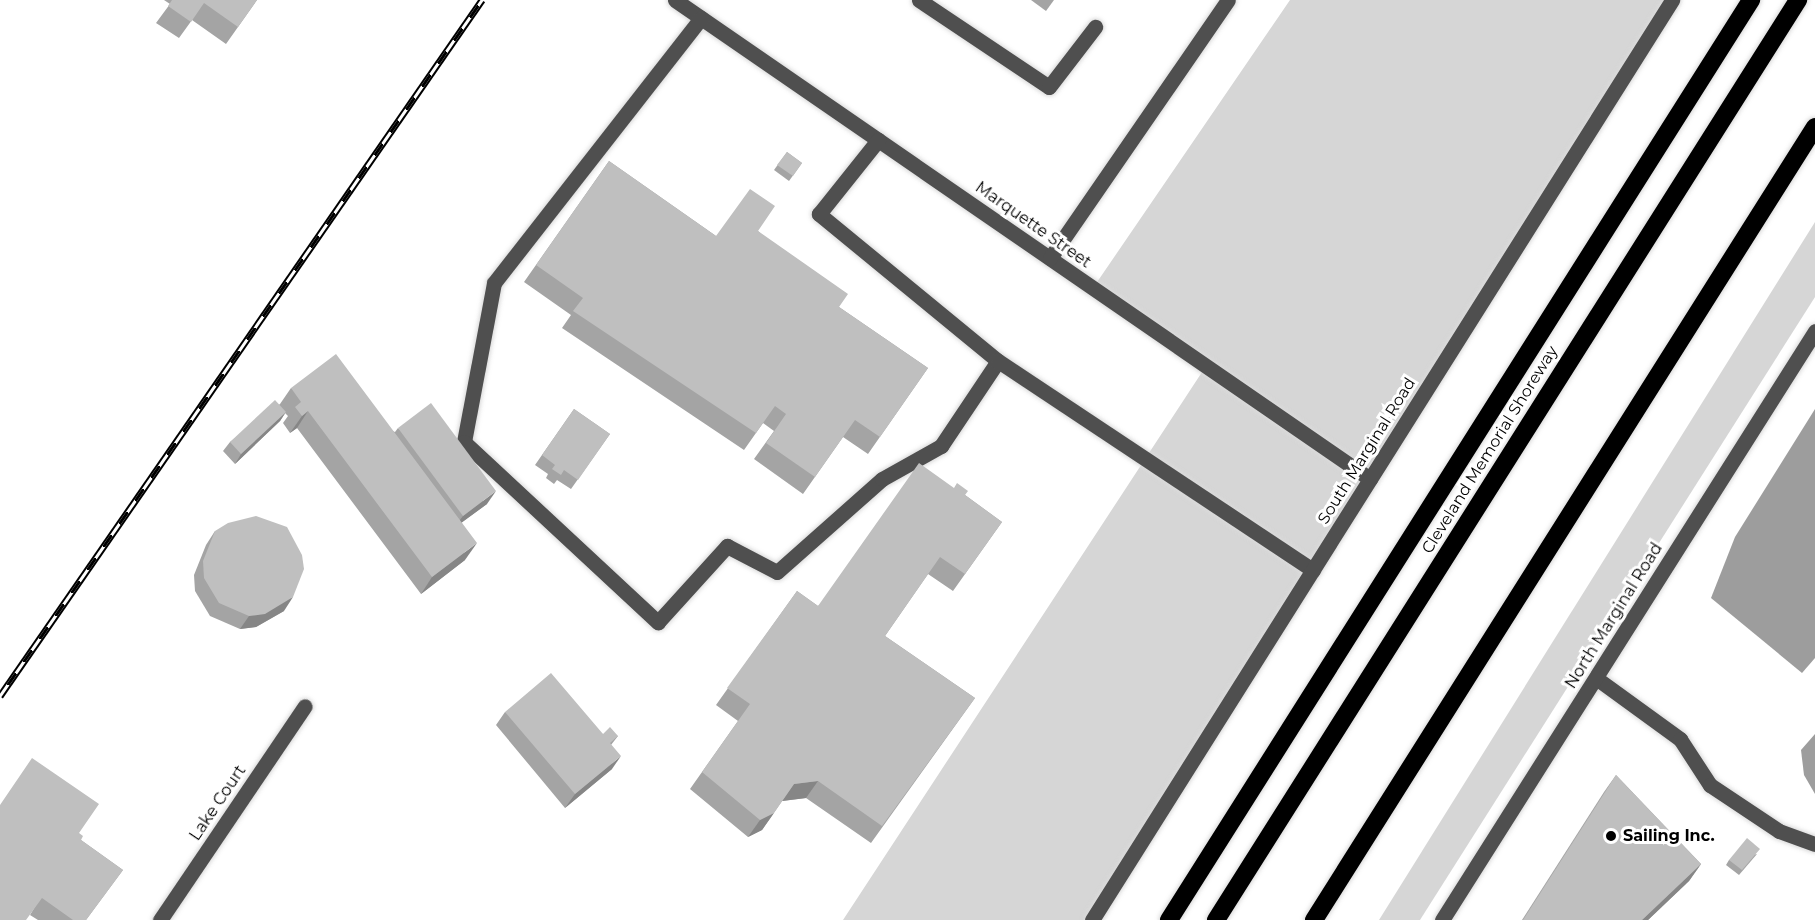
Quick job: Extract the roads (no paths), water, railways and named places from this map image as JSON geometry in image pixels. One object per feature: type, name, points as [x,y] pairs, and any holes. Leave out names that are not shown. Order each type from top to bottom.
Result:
[{"type":"highway","points":[[1169,920],[1751,0]]},
{"type":"highway","name":"Cleveland Memorial Shoreway","points":[[1216,920],[1798,0]]},
{"type":"highway","points":[[1314,920],[1815,127]]},
{"type":"street","name":"Marquette Street","points":[[675,0],[1370,479]]},
{"type":"street","points":[[919,0],[1049,87],[1095,27]]},
{"type":"street","points":[[1050,258],[1228,0]]},
{"type":"street","name":"South Marginal Road","points":[[1092,920],[1672,0]]},
{"type":"street","points":[[701,18],[494,283],[464,442],[658,622],[727,546],[777,572],[882,479],[941,446],[998,361]]},
{"type":"street","points":[[878,140],[819,214],[998,361],[1313,570]]},
{"type":"street","name":"North Marginal Road","points":[[1442,920],[1815,331]]},
{"type":"street","points":[[1596,678],[1680,739],[1710,785],[1779,831],[1815,844]]},
{"type":"street","name":"Lake Court","points":[[160,920],[304,706]]},
{"type":"railway","points":[[0,696],[482,0]]},
{"type":"place","name":"Sailing Inc.","points":[[1611,836]]}]
